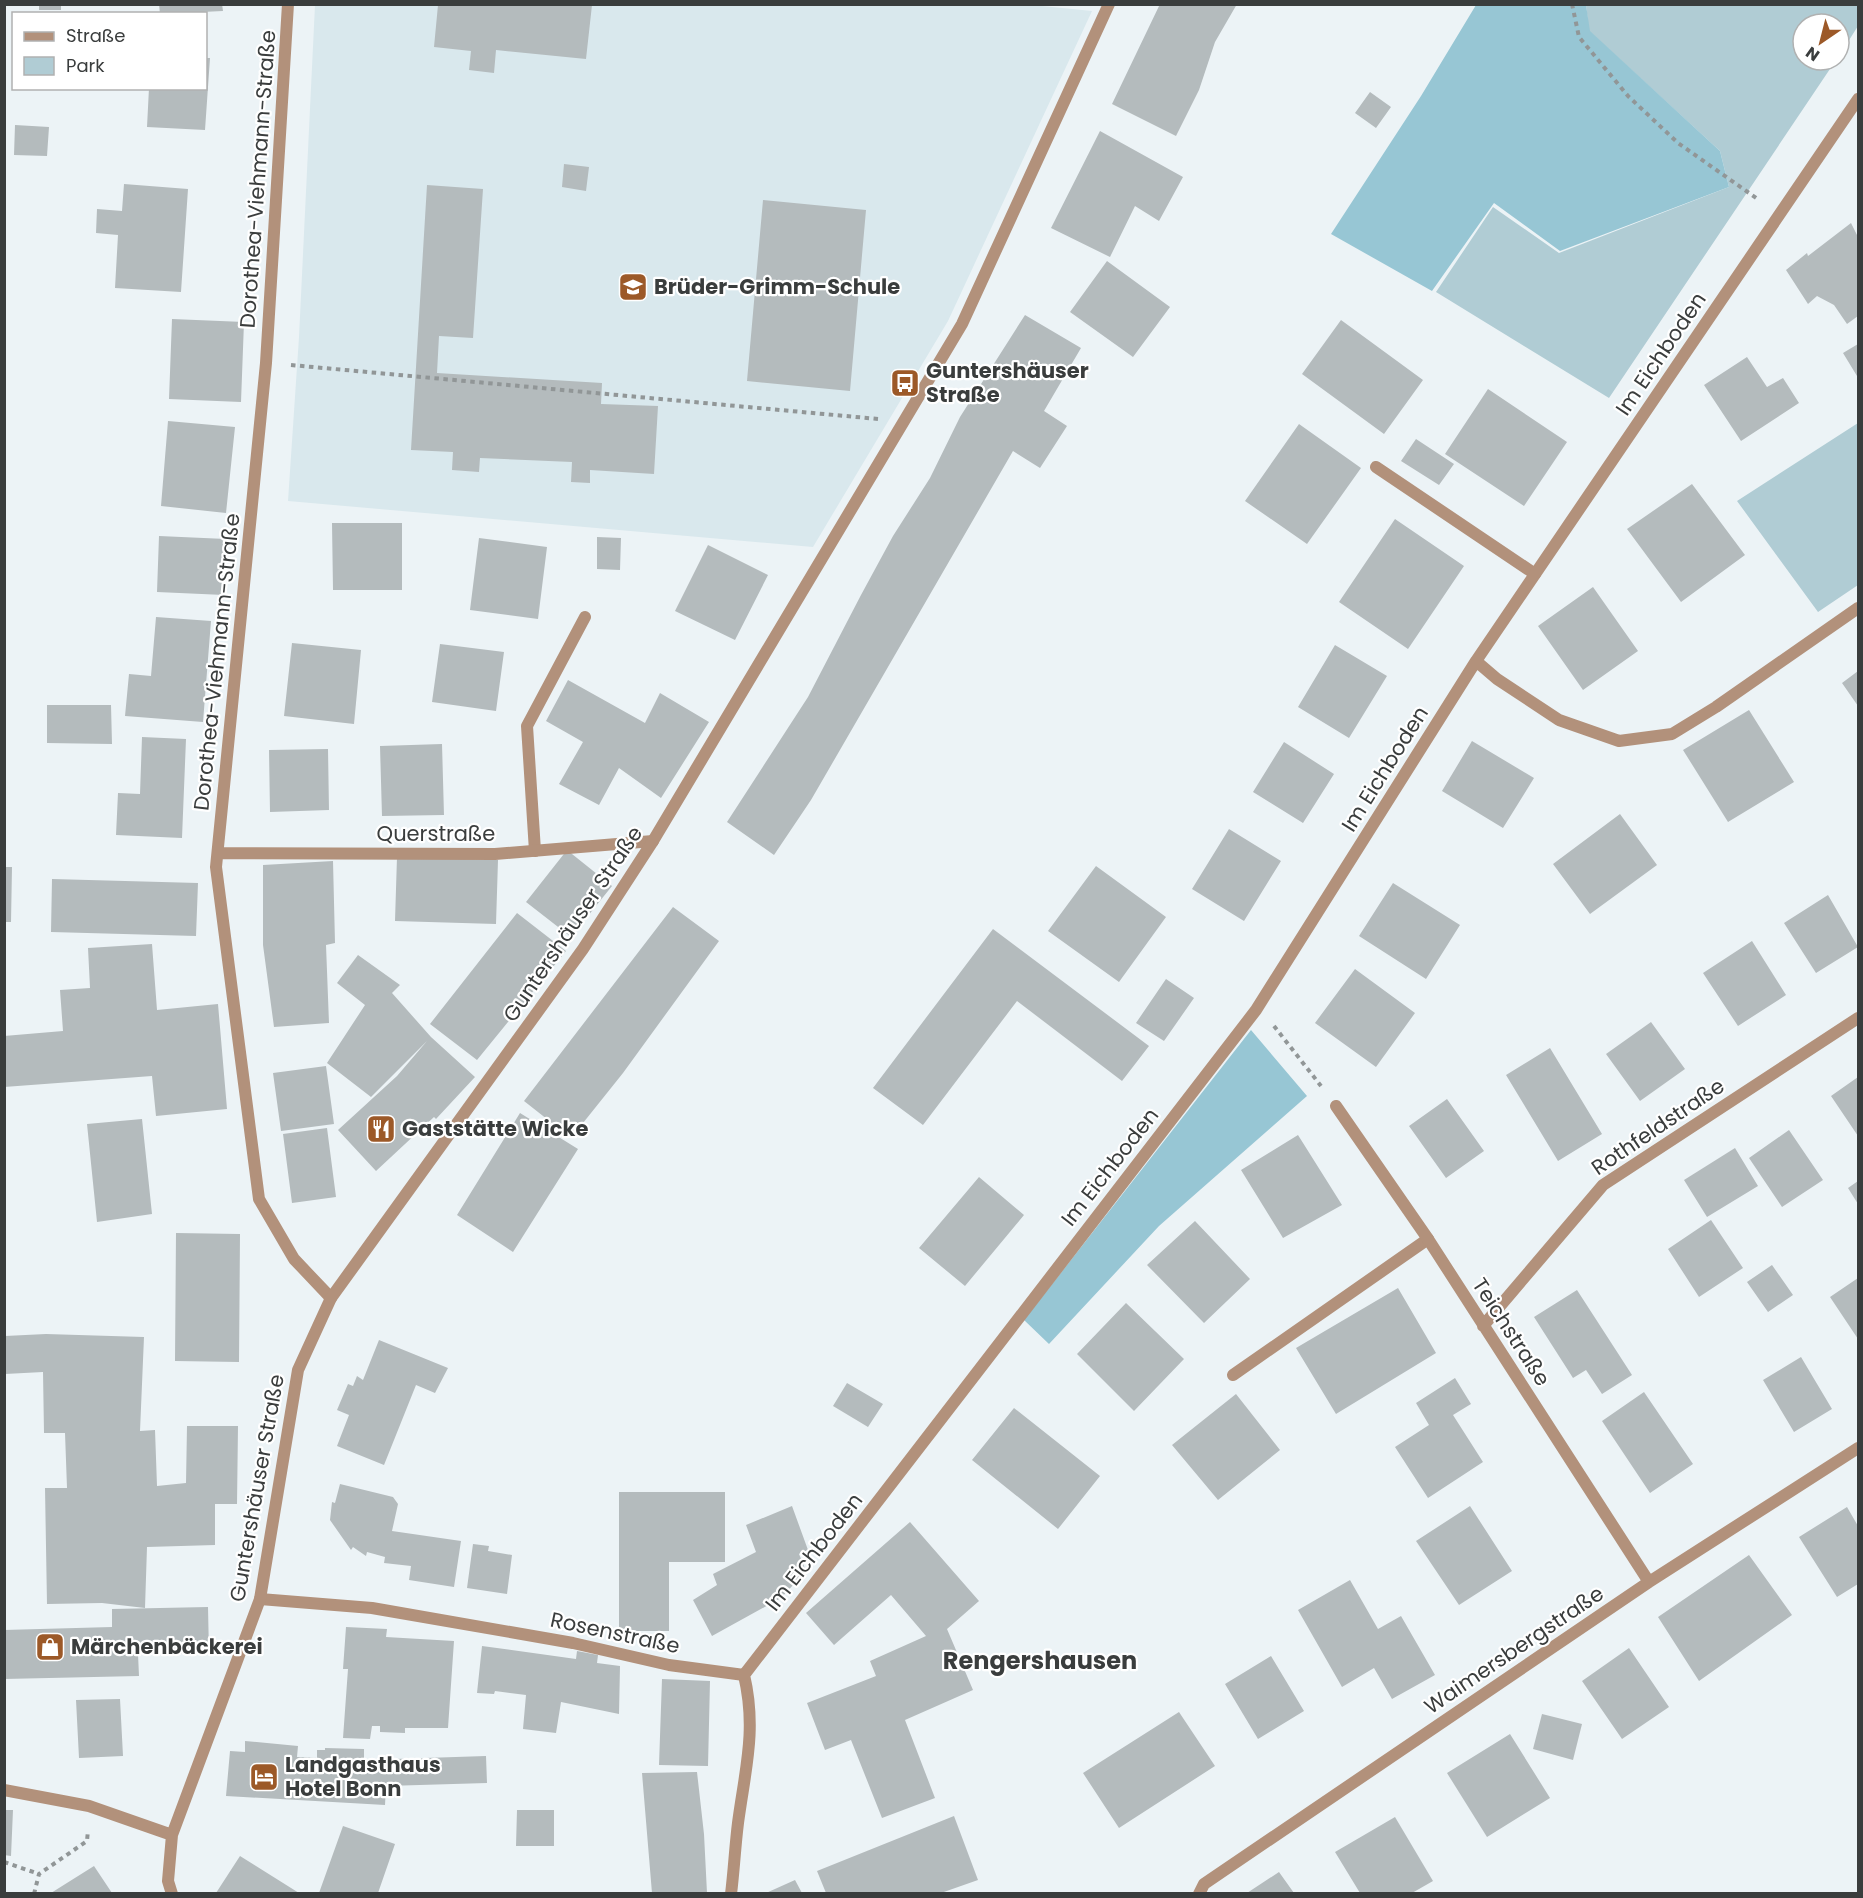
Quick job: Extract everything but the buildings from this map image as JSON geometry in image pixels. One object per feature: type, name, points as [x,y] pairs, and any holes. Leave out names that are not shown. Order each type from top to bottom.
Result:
[{"type":"street","name":"Dorothea-Viehmann-Straße","points":[[288,4],[266,363],[216,867],[259,1199],[294,1259],[331,1298]]},
{"type":"street","name":"Guntershäuser Straße","points":[[172,1893],[168,1881],[172,1835],[260,1599],[298,1370],[331,1298],[583,949],[653,841],[963,324],[1109,4]]},
{"type":"street","name":"Im Eichboden","points":[[744,1675],[1256,1010],[1476,661],[1858,99]]},
{"type":"street","points":[[1376,467],[1535,574]]},
{"type":"street","points":[[1476,661],[1497,679],[1559,720],[1618,741],[1629,740],[1672,734],[1716,707],[1858,608]]},
{"type":"street","points":[[535,851],[527,726],[585,617]]},
{"type":"street","name":"Querstraße","points":[[218,853],[495,854],[653,841]]},
{"type":"street","name":"Rothfeldstraße","points":[[1483,1326],[1603,1185],[1858,1018]]},
{"type":"street","name":"Teichstraße","points":[[1336,1106],[1428,1239],[1649,1582]]},
{"type":"street","points":[[1233,1375],[1428,1239]]},
{"type":"street","name":"Waimersbergstraße","points":[[1199,1893],[1204,1884],[1649,1582],[1858,1448]]},
{"type":"street","name":"Rosenstraße","points":[[260,1599],[372,1608],[562,1641],[669,1665],[744,1675]]},
{"type":"street","points":[[731,1893],[738,1825],[751,1740],[751,1705],[744,1675]]},
{"type":"street","points":[[4,1790],[89,1806],[172,1835]]},
{"type":"path","points":[[1572,4],[1579,37],[1628,96],[1678,143],[1780,215]]},
{"type":"path","points":[[266,363],[904,421]]},
{"type":"path","points":[[1280,1031],[1336,1106]]},
{"type":"path","points":[[34,1893],[39,1874],[87,1841],[89,1806]]},
{"type":"path","points":[[4,1862],[39,1874]]},
{"type":"shaded area","name":"Brüder-Grimm-Schule","points":[[1022,4],[1092,11],[948,321],[813,547],[288,501],[299,337],[315,5]]},
{"type":"shaded area","points":[[1476,5],[1586,5],[1590,31],[1720,151],[1729,187],[1560,251],[1494,203],[1432,291],[1331,234],[1421,96]]},
{"type":"shaded area","points":[[1251,1030],[1307,1096],[1159,1226],[1049,1344],[1024,1320]]},
{"type":"green space","points":[[1586,5],[1858,5],[1858,26],[1851,37],[1851,12],[1791,12],[1791,72],[1828,72],[1609,398],[1436,292],[1493,207],[1559,253],[1729,187],[1720,151],[1589,31]]},
{"type":"green space","points":[[1858,423],[1858,585],[1818,612],[1737,501]]},
{"type":"place","name":"Brüder-Grimm-Schule","points":[[633,287]]},
{"type":"place","name":"Guntershäuser Straße","points":[[905,383]]},
{"type":"place","name":"Gaststätte Wicke","points":[[381,1129]]},
{"type":"place","name":"Märchenbäckerei","points":[[50,1647]]},
{"type":"place","name":"Landgasthaus Hotel Bonn","points":[[264,1777]]},
{"type":"district","name":"Rengershausen","points":[[1040,1661]]}]
